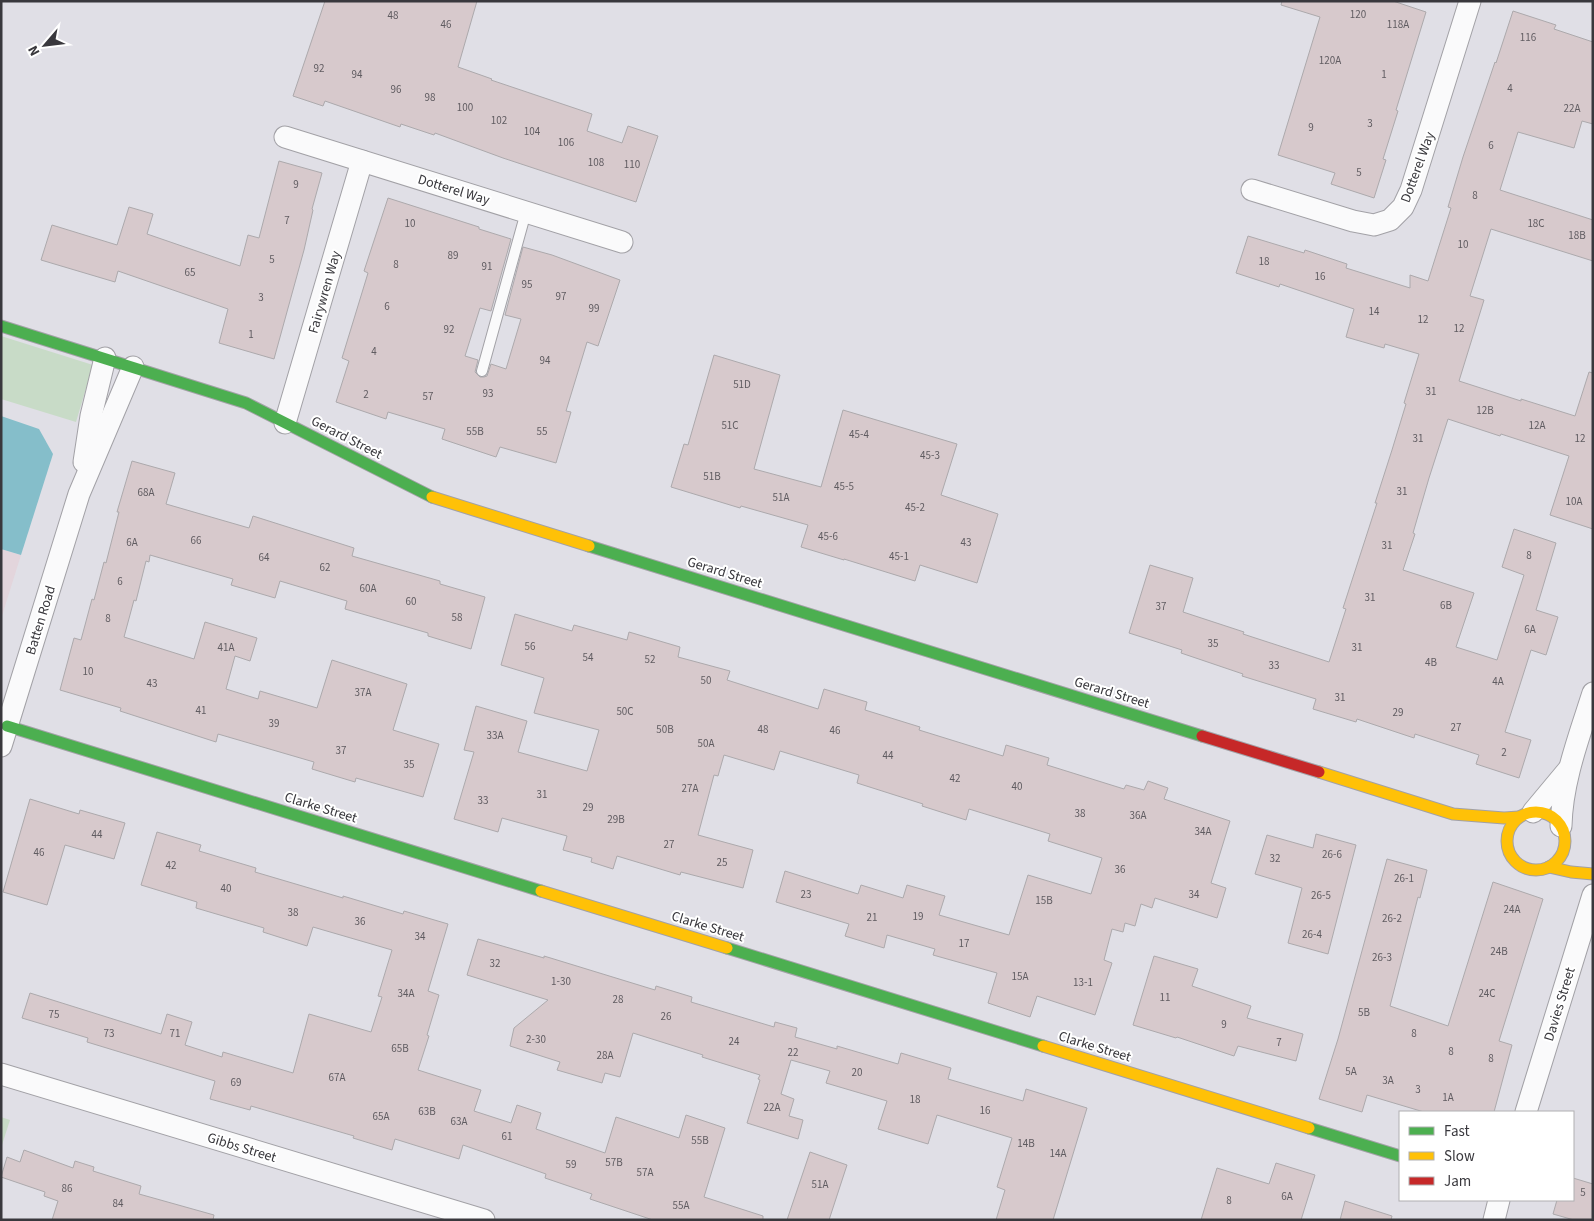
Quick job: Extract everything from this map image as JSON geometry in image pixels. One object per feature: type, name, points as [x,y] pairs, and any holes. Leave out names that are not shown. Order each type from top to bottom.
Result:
[{"type":"street","name":"Dotterel Way","points":[[1252,190],[1353,221],[1374,225],[1390,220],[1403,207],[1411,190],[1470,1]]},
{"type":"street","name":"Dotterel Way","points":[[285,137],[622,242]]},
{"type":"street","name":"Fairywren Way","points":[[285,423],[362,161]]},
{"type":"street","name":"Gerard Street","points":[[1,326],[246,403],[437,499],[1453,814],[1504,818],[1526,814]]},
{"type":"street","name":"Batten Road","points":[[79,494],[91,416],[104,358]]},
{"type":"street","name":"Batten Road","points":[[1,746],[79,494],[133,367]]},
{"type":"street","points":[[1569,768],[1526,814],[1511,824],[1507,833],[1509,853],[1514,861],[1522,867],[1540,870],[1549,867],[1564,849],[1561,814],[1569,768],[1593,694]]},
{"type":"street","name":"Clarke Street","points":[[8,726],[1399,1156]]},
{"type":"street","points":[[1526,814],[1540,811],[1556,820],[1575,851]]},
{"type":"street","name":"Gerard Street","points":[[1453,814],[1469,825]]},
{"type":"street","points":[[1493,842],[1509,853]]},
{"type":"street","points":[[1549,867],[1593,874]]},
{"type":"street","name":"Davies Street","points":[[1526,1111],[1593,895]]},
{"type":"street","name":"Gibbs Street","points":[[1,1074],[484,1220]]},
{"type":"street","points":[[1494,1220],[1499,1201]]},
{"type":"lane","points":[[482,371],[526,212]]},
{"type":"shaded area","points":[[1,549],[21,555],[1,619]]},
{"type":"green space","points":[[1,336],[93,365],[76,422],[1,399]]},
{"type":"green space","points":[[1,1117],[10,1120],[1,1148]]},
{"type":"water","points":[[1,416],[39,429],[53,454],[21,555],[1,549]]},
{"type":"building","points":[[325,1],[477,1],[458,67],[592,114],[587,131],[622,143],[628,126],[658,136],[636,202],[503,158],[435,133],[434,135],[401,124],[400,127],[325,101],[323,106],[293,96]]},
{"type":"building","points":[[1282,1],[1393,1],[1426,12],[1396,110],[1398,111],[1383,159],[1386,160],[1374,198],[1331,184],[1335,173],[1278,155],[1320,17],[1281,5]]},
{"type":"building","points":[[1513,11],[1556,25],[1554,29],[1593,42],[1593,124],[1582,121],[1574,148],[1518,132],[1500,190],[1593,220],[1593,261],[1491,229],[1470,296],[1484,300],[1459,381],[1575,416],[1589,372],[1593,373],[1593,529],[1550,515],[1569,456],[1448,419],[1403,570],[1474,593],[1456,647],[1497,660],[1524,575],[1502,567],[1514,529],[1556,543],[1536,610],[1558,617],[1546,655],[1531,650],[1505,732],[1531,740],[1519,778],[1476,764],[1479,755],[1415,734],[1414,738],[1357,719],[1356,722],[1313,709],[1316,699],[1242,676],[1243,674],[1181,653],[1182,650],[1129,633],[1150,565],[1193,578],[1183,612],[1329,662],[1346,609],[1343,608],[1377,503],[1375,503],[1406,404],[1404,403],[1419,354],[1385,344],[1384,348],[1346,337],[1354,309],[1280,284],[1279,287],[1236,273],[1248,236],[1304,253],[1305,250],[1347,264],[1346,268],[1410,288],[1410,275],[1428,281],[1451,208],[1448,207],[1463,157]]},
{"type":"building","points":[[279,161],[322,173],[312,209],[304,250],[274,359],[219,343],[228,309],[118,271],[115,282],[41,260],[52,225],[117,245],[129,207],[153,214],[147,234],[240,266],[248,235],[259,238]]},
{"type":"building","points":[[388,198],[511,239],[491,311],[480,308],[465,356],[478,360],[475,372],[480,377],[487,376],[491,364],[506,369],[521,319],[505,315],[523,247],[552,255],[620,280],[598,346],[587,342],[566,411],[571,412],[556,463],[500,447],[496,457],[442,439],[445,429],[388,412],[386,419],[336,402],[349,361],[342,358],[368,273],[364,271]]},
{"type":"building","points":[[714,355],[780,375],[754,469],[821,487],[843,410],[957,444],[941,495],[998,514],[977,583],[920,565],[915,581],[801,547],[808,525],[741,506],[740,508],[671,487],[684,444],[688,445]]},
{"type":"building","points":[[132,461],[175,473],[166,504],[249,528],[253,516],[354,548],[352,556],[440,581],[440,584],[485,597],[471,649],[428,636],[428,633],[345,609],[347,601],[280,581],[275,598],[231,585],[233,579],[150,555],[149,562],[146,561],[136,601],[134,600],[124,637],[194,659],[205,622],[257,638],[250,661],[235,656],[226,689],[258,699],[260,691],[317,708],[332,660],[407,684],[393,730],[439,744],[423,797],[356,778],[355,782],[312,769],[314,762],[218,734],[216,742],[120,711],[121,708],[60,690],[74,638],[81,640],[104,562],[106,563],[119,512],[117,512]]},
{"type":"building","points":[[515,614],[572,631],[574,625],[627,640],[629,632],[680,647],[678,657],[730,671],[727,680],[818,709],[824,689],[867,702],[865,710],[920,727],[919,730],[1003,756],[1006,745],[1049,758],[1047,765],[1124,789],[1126,785],[1144,790],[1148,781],[1168,788],[1164,799],[1230,821],[1211,883],[1226,888],[1217,918],[1155,898],[1152,908],[1141,904],[1135,926],[1125,923],[1123,932],[1112,929],[1104,960],[1112,963],[1095,1015],[1037,996],[1030,1017],[988,1003],[997,973],[933,955],[935,949],[887,935],[884,948],[845,936],[849,924],[776,902],[785,871],[858,894],[861,885],[903,898],[907,885],[945,896],[939,915],[1009,935],[1028,875],[1091,894],[1102,858],[1048,841],[1050,834],[969,809],[966,820],[857,783],[859,775],[780,751],[774,770],[724,755],[718,776],[714,775],[698,835],[753,850],[743,888],[681,872],[680,875],[617,856],[613,869],[591,862],[592,858],[563,850],[567,836],[502,818],[498,832],[454,819],[474,752],[464,750],[476,706],[527,721],[518,752],[587,771],[599,730],[534,713],[544,678],[501,665]]},
{"type":"building","points":[[30,799],[79,814],[80,810],[125,823],[114,859],[65,845],[47,905],[3,892]]},
{"type":"building","points":[[157,832],[201,845],[199,851],[256,868],[255,872],[343,898],[343,896],[403,914],[404,911],[448,924],[428,991],[439,995],[418,1070],[481,1090],[474,1111],[511,1123],[517,1105],[541,1113],[536,1129],[605,1153],[616,1117],[679,1138],[686,1115],[725,1128],[704,1197],[763,1216],[763,1220],[653,1220],[590,1199],[592,1194],[545,1178],[546,1174],[463,1145],[459,1159],[395,1139],[392,1150],[353,1138],[354,1136],[251,1106],[250,1110],[210,1099],[215,1081],[87,1042],[88,1038],[22,1018],[30,993],[161,1034],[167,1014],[192,1022],[185,1045],[222,1057],[223,1052],[293,1073],[309,1014],[371,1032],[382,997],[378,996],[392,950],[313,927],[307,946],[263,932],[264,928],[196,908],[197,902],[141,885]]},
{"type":"building","points":[[1316,834],[1356,845],[1328,954],[1288,943],[1302,888],[1255,874],[1267,835],[1313,848]]},
{"type":"building","points":[[1387,859],[1427,870],[1420,898],[1418,897],[1390,1006],[1448,1026],[1493,882],[1543,899],[1499,1041],[1512,1045],[1494,1111],[1421,1111],[1367,1095],[1362,1112],[1319,1099],[1338,1039]]},
{"type":"building","points":[[478,939],[544,958],[544,956],[655,990],[656,986],[692,997],[691,1002],[774,1027],[775,1022],[797,1028],[795,1037],[837,1049],[837,1046],[898,1064],[901,1053],[951,1068],[948,1079],[1023,1101],[1026,1089],[1087,1108],[1053,1220],[996,1220],[1005,1190],[997,1187],[1012,1138],[937,1115],[928,1144],[878,1129],[887,1101],[826,1083],[830,1071],[791,1060],[781,1094],[794,1099],[789,1116],[803,1120],[798,1139],[747,1123],[760,1075],[633,1033],[620,1077],[605,1073],[602,1083],[557,1070],[560,1062],[510,1046],[514,1028],[548,1000],[467,975]]},
{"type":"building","points":[[1154,956],[1198,969],[1192,986],[1251,1006],[1247,1018],[1303,1034],[1296,1061],[1238,1046],[1234,1056],[1133,1025]]},
{"type":"building","points":[[24,1150],[73,1168],[75,1161],[94,1167],[93,1171],[141,1186],[139,1194],[214,1215],[213,1220],[52,1220],[58,1201],[44,1196],[45,1192],[1,1177],[7,1157],[20,1162]]},
{"type":"building","points":[[810,1152],[847,1165],[829,1220],[787,1220]]},
{"type":"building","points":[[1276,1163],[1315,1175],[1301,1220],[1201,1220],[1217,1168],[1269,1184]]},
{"type":"building","points":[[1574,1178],[1593,1184],[1593,1220],[1574,1220],[1553,1214],[1557,1201],[1574,1201]]},
{"type":"building","points":[[1345,1201],[1392,1216],[1391,1220],[1340,1220]]},
{"type":"traffic: fast","points":[[1,326],[246,403],[432,497]]},
{"type":"traffic: fast","points":[[589,546],[1202,736]]},
{"type":"traffic: fast","points":[[7,726],[541,891]]},
{"type":"traffic: fast","points":[[727,948],[1043,1046]]},
{"type":"traffic: fast","points":[[1309,1128],[1399,1156]]},
{"type":"traffic: slow","points":[[432,497],[589,546]]},
{"type":"traffic: slow","points":[[1319,772],[1453,814],[1504,818],[1519,817]]},
{"type":"traffic: slow","points":[[1530,812],[1542,812],[1557,820],[1565,835],[1565,841],[1565,847],[1557,862],[1542,870],[1530,870],[1515,862],[1507,847],[1507,835],[1515,820],[1530,812]]},
{"type":"traffic: slow","points":[[1549,867],[1593,874]]},
{"type":"traffic: slow","points":[[541,891],[727,948]]},
{"type":"traffic: slow","points":[[1043,1046],[1309,1128]]},
{"type":"traffic: jam","points":[[1202,736],[1319,772]]}]
